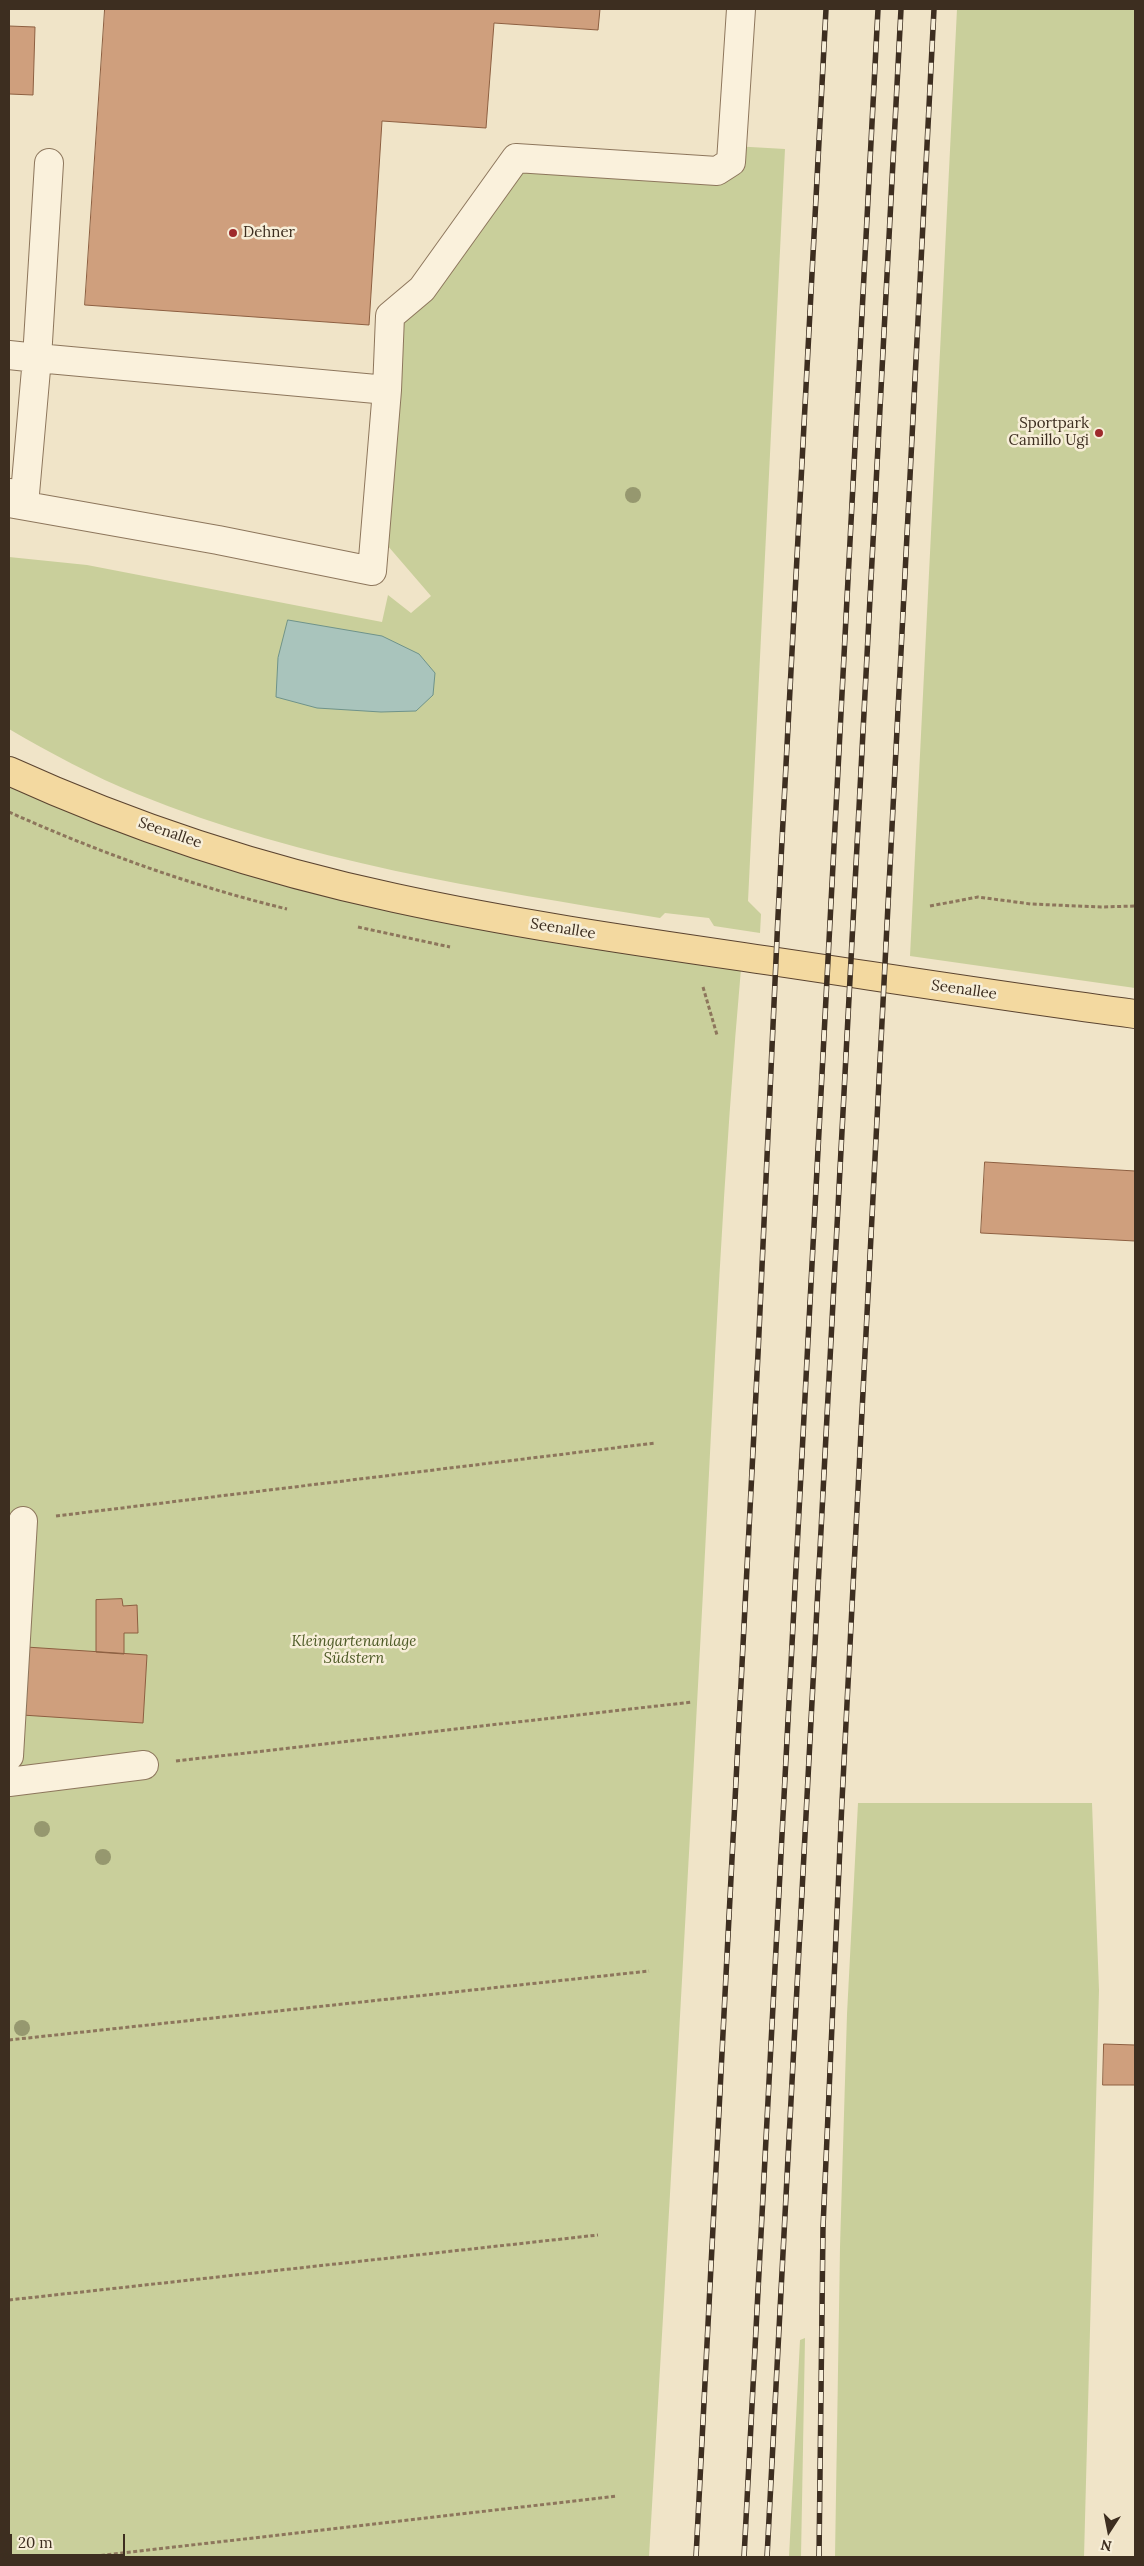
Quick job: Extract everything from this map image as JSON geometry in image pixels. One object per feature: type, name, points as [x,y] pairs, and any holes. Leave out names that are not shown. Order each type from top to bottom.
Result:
[{"type":"main road","name":"Seenallee","points":[[9,771],[47,788],[157,830],[279,869],[394,898],[546,926],[718,953],[1135,1014]]},
{"type":"lane","points":[[49,163],[38,358],[14,500],[372,571],[390,316],[422,289],[516,158],[717,171],[731,162],[741,9]]},
{"type":"lane","points":[[9,355],[386,390]]},
{"type":"lane","points":[[9,1756],[23,1520]]},
{"type":"lane","points":[[9,1782],[144,1765]]},
{"type":"path","points":[[930,906],[978,897],[1101,908],[1135,906]]},
{"type":"path","points":[[704,987],[717,1035]]},
{"type":"path","points":[[23,1520],[203,1496],[656,1443]]},
{"type":"path","points":[[176,1762],[692,1702]]},
{"type":"path","points":[[9,2040],[650,1971]]},
{"type":"path","points":[[9,2300],[598,2235]]},
{"type":"path","points":[[88,2557],[617,2496]]},
{"type":"green space","points":[[957,9],[1135,9],[1135,988],[910,956]]},
{"type":"green space","points":[[733,146],[785,149],[748,901],[761,914],[760,933],[714,926],[709,918],[665,913],[660,918],[461,884],[395,871],[264,838],[200,818],[104,780],[9,729],[9,557],[87,565],[382,622],[388,595],[411,613],[431,596],[375,531],[390,316],[516,158],[717,171]]},
{"type":"green space","name":"Kleingartenanlage Südstern","points":[[9,771],[279,869],[742,957],[729,1115],[719,1274],[649,2557],[9,2557]]},
{"type":"green space","points":[[858,1803],[1092,1803],[1099,1990],[1084,2557],[835,2557],[840,2247],[847,2014]]},
{"type":"green space","points":[[805,2338],[801,2557],[789,2557],[800,2340]]},
{"type":"water","points":[[288,620],[382,636],[419,654],[435,673],[433,695],[416,711],[381,712],[317,708],[276,697],[278,658]]},
{"type":"building","name":"Dehner","points":[[105,9],[600,9],[598,30],[494,23],[486,128],[382,121],[369,325],[85,305]]},
{"type":"building","points":[[9,26],[35,27],[33,95],[9,94]]},
{"type":"building","points":[[985,1162],[1135,1171],[1135,1241],[981,1233]]},
{"type":"building","points":[[122,1599],[123,1606],[137,1605],[138,1633],[124,1633],[124,1654],[96,1652],[96,1600]]},
{"type":"building","points":[[26,1647],[147,1655],[143,1723],[22,1715]]},
{"type":"building","points":[[1104,2044],[1135,2045],[1135,2085],[1103,2085]]},
{"type":"railway","points":[[696,2557],[758,1354],[778,916],[826,9]]},
{"type":"railway","points":[[744,2557],[878,9]]},
{"type":"railway","points":[[767,2557],[901,9]]},
{"type":"railway","points":[[819,2557],[823,2227],[842,1801],[934,9]]},
{"type":"place","name":"Dehner","points":[[233,233]]},
{"type":"place","name":"Sportpark Camillo Ugi","points":[[1099,433]]}]
